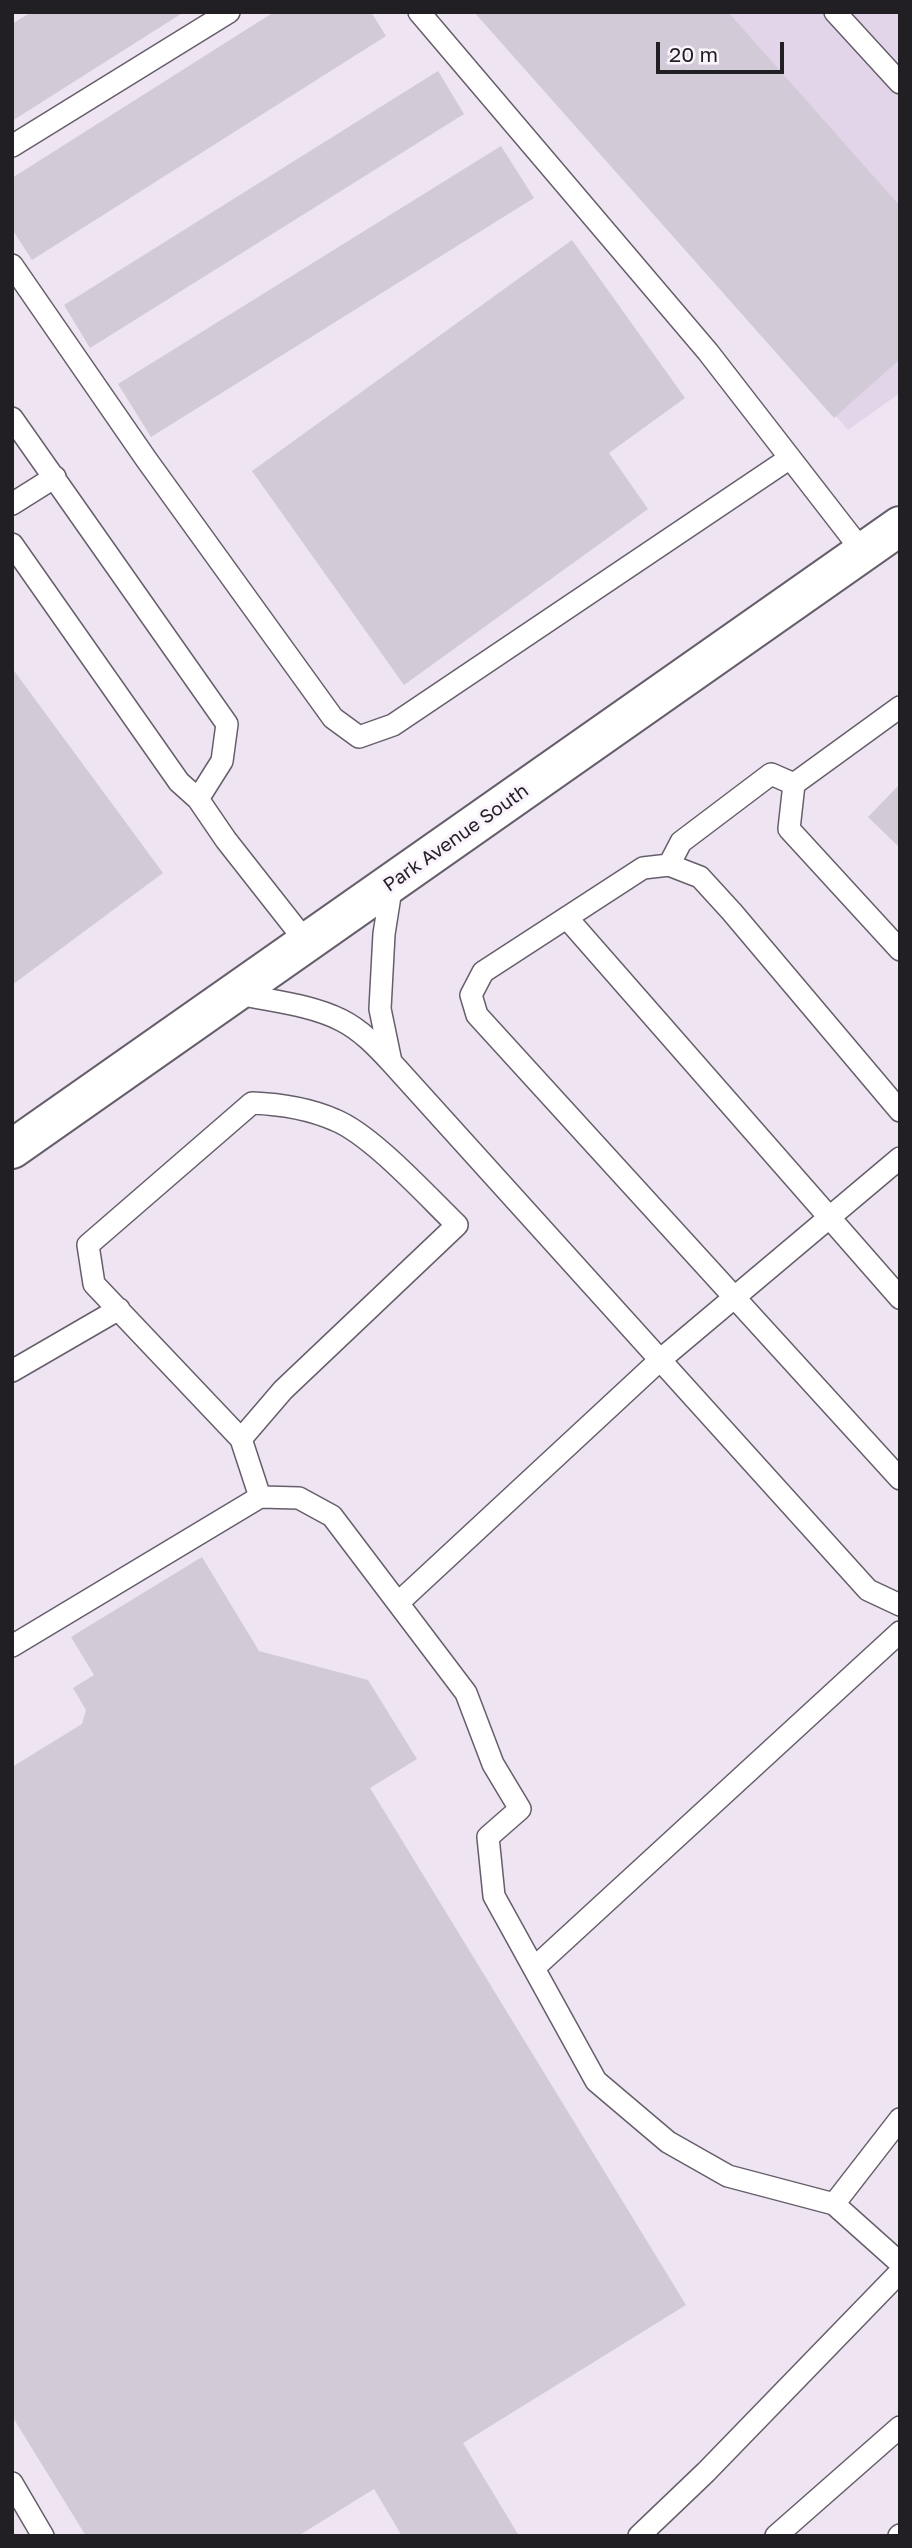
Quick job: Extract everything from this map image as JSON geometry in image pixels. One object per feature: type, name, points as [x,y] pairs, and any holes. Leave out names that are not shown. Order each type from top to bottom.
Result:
[{"type":"street","name":"Park Avenue South","points":[[12,1149],[900,526]]},
{"type":"lane","points":[[12,146],[229,12]]},
{"type":"lane","points":[[419,12],[708,352],[863,552]]},
{"type":"lane","points":[[835,12],[900,83]]},
{"type":"lane","points":[[12,265],[146,459],[333,718],[359,737],[393,725],[790,457]]},
{"type":"lane","points":[[12,418],[227,724],[222,761],[198,799]]},
{"type":"lane","points":[[12,504],[55,477]]},
{"type":"lane","points":[[12,544],[179,782],[198,799],[226,840],[307,943]]},
{"type":"lane","points":[[900,707],[794,784],[789,829],[900,950]]},
{"type":"lane","points":[[669,865],[681,842],[771,775],[794,784]]},
{"type":"lane","points":[[900,1111],[700,877],[669,865],[643,868],[483,972],[471,995],[477,1015],[900,1479]]},
{"type":"lane","points":[[391,1062],[380,1009],[384,934],[392,883]]},
{"type":"lane","points":[[567,918],[900,1298]]},
{"type":"lane","points":[[235,993],[321,1012],[341,1020],[363,1034],[868,1590],[900,1605]]},
{"type":"lane","points":[[241,1439],[283,1390],[457,1225],[373,1145],[337,1120],[276,1104],[252,1103],[88,1245],[94,1284],[241,1439],[260,1497]]},
{"type":"lane","points":[[398,1603],[660,1360],[900,1158]]},
{"type":"lane","points":[[12,1371],[119,1309]]},
{"type":"lane","points":[[12,1646],[260,1497],[299,1498],[332,1516],[466,1693],[493,1764],[520,1809],[488,1837],[494,1896],[596,2081],[668,2142],[728,2176],[834,2204],[900,2263]]},
{"type":"lane","points":[[534,1968],[900,1632]]},
{"type":"lane","points":[[834,2204],[900,2119]]},
{"type":"lane","points":[[639,2536],[706,2472],[900,2272]]},
{"type":"lane","points":[[776,2536],[900,2427]]},
{"type":"lane","points":[[12,2483],[43,2536]]},
{"type":"shaded area","points":[[482,12],[900,12],[900,393],[848,430]]},
{"type":"building","points":[[31,12],[184,12],[12,121],[12,24]]},
{"type":"building","points":[[274,12],[371,12],[386,36],[32,260],[12,229],[12,178]]},
{"type":"building","points":[[474,12],[728,12],[900,206],[900,359],[834,418]]},
{"type":"building","points":[[438,71],[464,114],[90,348],[64,305]]},
{"type":"building","points":[[501,146],[534,198],[151,437],[118,384]]},
{"type":"building","points":[[572,240],[685,398],[609,453],[648,509],[404,685],[252,471]]},
{"type":"building","points":[[12,668],[163,873],[12,985]]},
{"type":"building","points":[[900,784],[900,848],[868,817]]},
{"type":"building","points":[[202,1557],[259,1651],[368,1680],[417,1759],[370,1788],[686,2305],[463,2443],[519,2536],[402,2536],[374,2489],[298,2536],[86,2536],[12,2416],[12,1767],[82,1724],[86,1710],[73,1688],[94,1675],[71,1637]]}]
